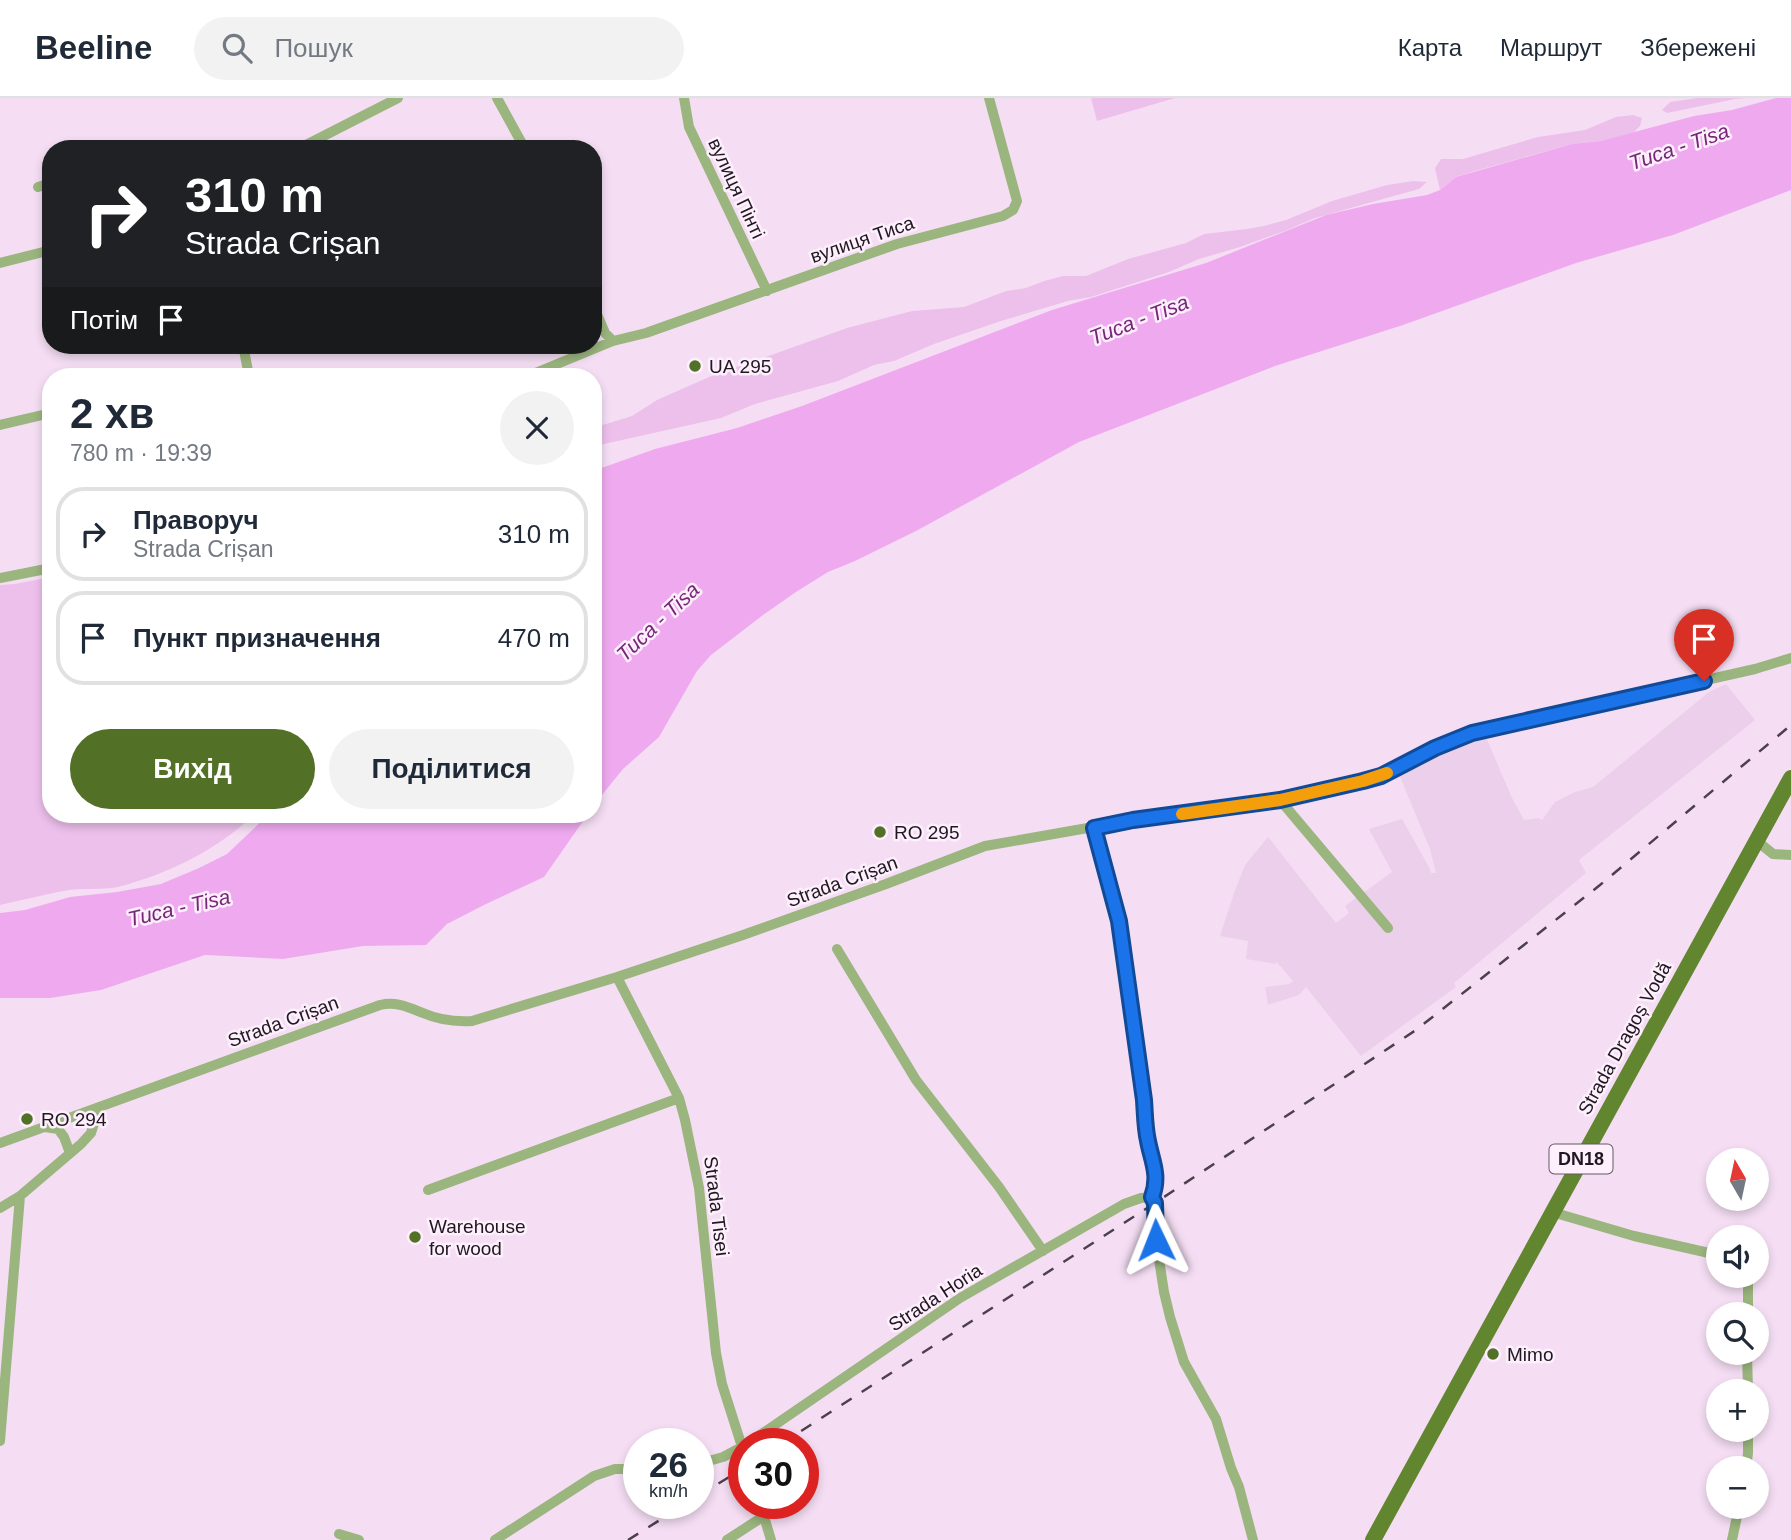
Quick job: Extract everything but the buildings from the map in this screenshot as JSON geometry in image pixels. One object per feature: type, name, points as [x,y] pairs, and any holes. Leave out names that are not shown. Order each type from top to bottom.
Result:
[{"type":"main road","name":"Strada Dragoș Vodă","points":[[1373,1540],[1791,778]]},
{"type":"street","points":[[316,140],[398,98]]},
{"type":"street","points":[[497,98],[520,140]]},
{"type":"street","name":"вулиця Пінті","points":[[684,98],[689,127],[766,291]]},
{"type":"street","name":"вулиця Тиса","points":[[602,346],[646,333],[897,244],[1003,216],[1013,209],[1017,201],[989,98]]},
{"type":"street","points":[[38,187],[42,186]]},
{"type":"street","points":[[0,263],[42,252]]},
{"type":"street","points":[[602,326],[613,341]]},
{"type":"street","name":"вулиця Тиса","points":[[547,368],[581,354]]},
{"type":"street","points":[[0,425],[42,415]]},
{"type":"street","points":[[0,578],[42,570]]},
{"type":"street","name":"Strada Crișan","points":[[0,1143],[380,1005],[404,1005],[454,1022],[472,1021],[618,976],[862,893],[985,846],[1133,820],[1280,800],[1372,779],[1472,733],[1755,669],[1791,658]]},
{"type":"street","points":[[1280,800],[1388,928]]},
{"type":"street","points":[[1094,828],[1119,921],[1146,1130],[1156,1170],[1156,1187],[1152,1197],[1155,1203],[1156,1240],[1164,1292],[1184,1362],[1216,1419],[1253,1540]]},
{"type":"street","points":[[1757,841],[1773,854],[1791,855]]},
{"type":"street","points":[[838,949],[916,1080],[999,1187],[1043,1251]]},
{"type":"street","name":"Strada Tisei","points":[[618,976],[679,1098],[699,1188],[716,1353],[722,1384],[737,1428]]},
{"type":"street","points":[[428,1190],[679,1098]]},
{"type":"street","points":[[0,1208],[20,1196],[90,1133],[99,1107]]},
{"type":"street","points":[[44,1126],[58,1129],[68,1144],[70,1153]]},
{"type":"street","points":[[0,1441],[20,1196]]},
{"type":"street","name":"Strada Horia","points":[[772,1428],[960,1298],[1124,1204],[1152,1197]]},
{"type":"street","points":[[1552,1212],[1634,1236],[1706,1252]]},
{"type":"street","points":[[495,1540],[594,1476],[623,1469]]},
{"type":"street","points":[[727,1540],[759,1519]]},
{"type":"street","points":[[765,1519],[771,1540]]},
{"type":"street","points":[[1732,1540],[1736,1519]]},
{"type":"street","points":[[339,1534],[359,1540]]},
{"type":"shaded area","points":[[1091,98],[1175,98],[1097,121]]},
{"type":"shaded area","points":[[1697,98],[1748,98],[1667,113],[1662,110],[1670,102]]},
{"type":"shaded area","points":[[1633,115],[1642,118],[1640,126],[1633,133],[1601,141],[1572,144],[1475,171],[1456,177],[1440,190],[1435,168],[1441,159],[1463,159],[1538,137],[1585,130],[1616,117]]},
{"type":"shaded area","points":[[1427,182],[1419,189],[1315,218],[1169,272],[1091,297],[1001,321],[894,361],[874,365],[838,381],[755,404],[721,418],[602,445],[602,425],[632,416],[657,400],[709,377],[847,328],[912,311],[964,307],[1006,291],[1026,288],[1063,276],[1086,276],[1128,259],[1186,243],[1204,234],[1264,226],[1332,201],[1387,185]]},
{"type":"shaded area","points":[[42,579],[42,823],[245,823],[225,839],[191,859],[137,882],[118,887],[69,890],[0,905],[0,585]]},
{"type":"shaded area","points":[[1726,684],[1755,720],[1579,860],[1586,873],[1454,983],[1456,987],[1361,1056],[1306,987],[1299,995],[1268,1005],[1265,987],[1293,981],[1276,961],[1276,964],[1246,959],[1248,941],[1220,936],[1245,865],[1268,837],[1336,923],[1349,913],[1345,906],[1392,872],[1369,829],[1402,819],[1431,873],[1436,873],[1430,849],[1398,772],[1485,735],[1524,820],[1542,820],[1555,802],[1593,787],[1709,692]]},
{"type":"water","name":"Тиса - Tisa","points":[[1776,98],[1791,98],[1791,190],[1673,235],[1576,263],[1403,325],[1275,366],[1079,442],[916,531],[828,572],[763,615],[711,655],[697,671],[659,737],[623,769],[602,795],[602,468],[655,449],[737,428],[802,406],[1052,310],[1206,263],[1326,215],[1427,195],[1440,190],[1456,177],[1572,144],[1601,141],[1694,116],[1732,110]]},
{"type":"water","name":"Тиса - Tisa","points":[[260,823],[582,823],[544,877],[447,924],[426,945],[363,946],[283,959],[205,955],[101,990],[50,998],[0,998],[0,913],[25,910],[70,897],[161,884],[227,854]]},
{"type":"railway","points":[[806,1428],[1155,1203],[1416,1030],[1600,885],[1791,725]]},
{"type":"railway","points":[[714,1486],[728,1478]]},
{"type":"railway","points":[[628,1540],[661,1519]]},
{"type":"slow traffic","points":[[1182,814],[1280,800],[1387,773]]},
{"type":"place","name":"UA 295","points":[[695,366]]},
{"type":"place","name":"RO 295","points":[[880,832]]},
{"type":"place","name":"RO 294","points":[[27,1119]]},
{"type":"place","name":"Warehouse for wood","points":[[415,1237]]},
{"type":"place","name":"Mimo","points":[[1493,1354]]},
{"type":"route","points":[[1156,1240],[1155,1203],[1152,1197],[1156,1187],[1156,1170],[1146,1130],[1119,921],[1094,828],[1133,820],[1280,800],[1363,781],[1381,776],[1435,748],[1472,733],[1704,681]]}]
